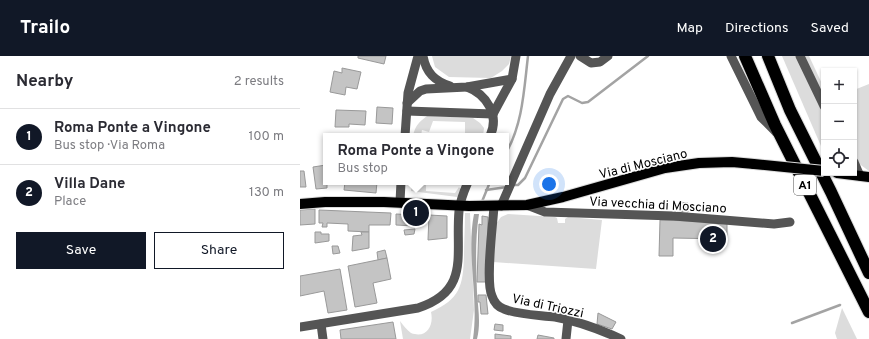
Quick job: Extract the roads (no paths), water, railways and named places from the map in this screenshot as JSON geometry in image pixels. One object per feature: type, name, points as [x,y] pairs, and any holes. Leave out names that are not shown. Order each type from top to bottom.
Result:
[{"type":"highway","name":"A1","points":[[745,56],[782,138],[869,312]]},
{"type":"highway","name":"A1","points":[[768,56],[790,110],[869,273]]},
{"type":"main road","name":"Via di Mosciano","points":[[300,204],[325,202],[400,202],[498,206],[527,205],[563,197],[665,168],[699,163],[732,162],[821,172]]},
{"type":"street","points":[[404,133],[408,93],[418,56]]},
{"type":"street","points":[[423,56],[424,64],[429,73],[442,84],[453,88]]},
{"type":"street","points":[[493,114],[512,79],[516,56]]},
{"type":"street","points":[[509,182],[550,94],[571,56]]},
{"type":"street","points":[[580,56],[591,63],[600,62],[608,56]]},
{"type":"street","points":[[731,56],[761,117],[782,138]]},
{"type":"street","points":[[800,56],[823,104]]},
{"type":"street","points":[[407,107],[420,91],[426,89],[467,87],[512,79]]},
{"type":"street","points":[[467,87],[473,89],[484,97],[490,105],[493,114],[491,133]]},
{"type":"street","points":[[407,107],[493,114]]},
{"type":"street","points":[[400,202],[401,185]]},
{"type":"street","points":[[300,327],[410,309],[424,306],[437,300],[448,290],[453,282],[458,260],[467,185]]},
{"type":"street","points":[[498,206],[508,185]]},
{"type":"street","name":"Via vecchia di Mosciano","points":[[527,205],[544,212],[674,216],[774,224],[790,222]]},
{"type":"street","name":"Via di Triozzi","points":[[498,206],[490,278],[490,291],[494,302],[498,306],[509,311],[568,320],[621,339]]},
{"type":"street","points":[[566,339],[568,320]]},
{"type":"street","points":[[321,324],[323,339]]},
{"type":"waterway","points":[[509,148],[516,130],[522,106],[528,56]]},
{"type":"waterway","points":[[513,185],[518,185],[525,178],[563,99],[568,96],[582,103],[588,102],[648,56]]},
{"type":"waterway","points":[[481,204],[489,185]]},
{"type":"waterway","points":[[486,190],[507,187]]},
{"type":"waterway","points":[[792,323],[840,305]]},
{"type":"place","name":"Roma Ponte a Vingone","points":[[416,213]]},
{"type":"place","name":"Villa Dane","points":[[713,239]]}]
